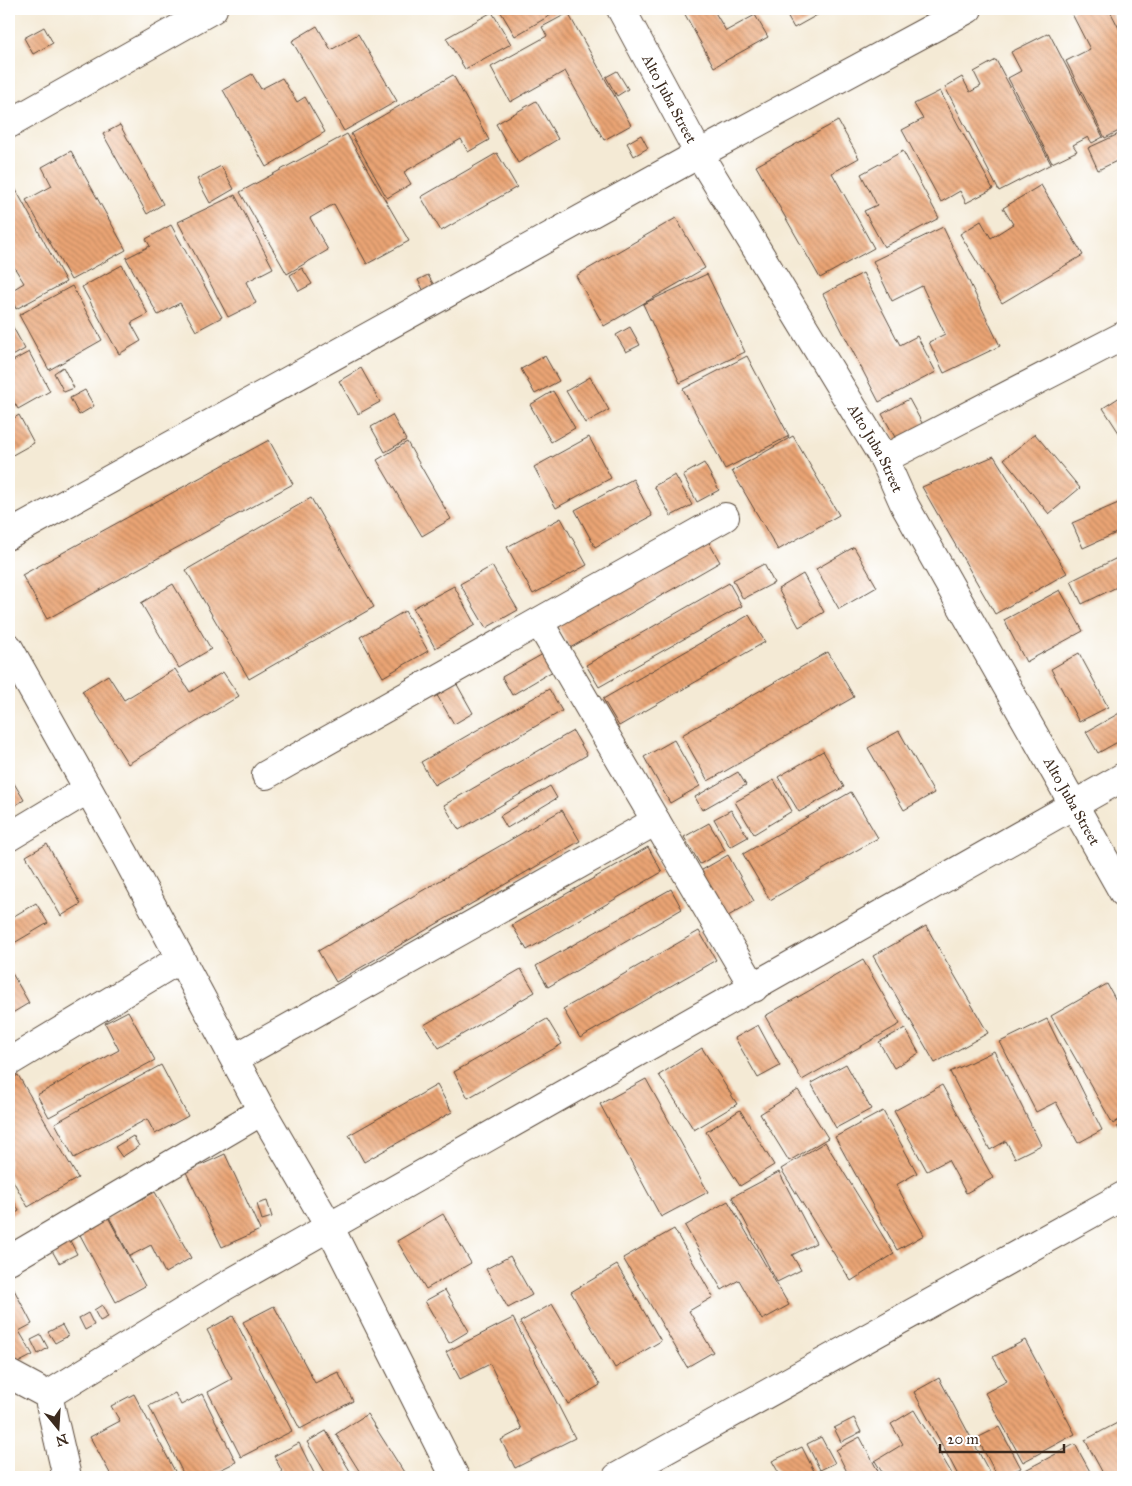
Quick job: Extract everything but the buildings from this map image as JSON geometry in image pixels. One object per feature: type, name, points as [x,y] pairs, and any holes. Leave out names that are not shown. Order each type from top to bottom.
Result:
[{"type":"street","points":[[9,124],[213,9]]},
{"type":"street","name":"Alto Juba Street","points":[[621,9],[699,154],[884,459],[905,506],[1123,892]]},
{"type":"street","points":[[9,535],[699,154],[968,9]]},
{"type":"street","points":[[884,459],[1123,336]]},
{"type":"street","points":[[266,775],[725,517]]},
{"type":"street","points":[[539,622],[754,988]]},
{"type":"street","points":[[9,648],[235,1058],[262,1111],[330,1228],[455,1477]]},
{"type":"street","points":[[48,1395],[225,1286],[754,988],[1074,803],[1123,777]]},
{"type":"street","points":[[9,837],[87,790]]},
{"type":"street","points":[[235,1058],[656,821]]},
{"type":"street","points":[[9,1062],[180,959]]},
{"type":"street","points":[[9,1260],[262,1111]]},
{"type":"street","points":[[617,1477],[1123,1196]]},
{"type":"street","points":[[9,1374],[48,1395],[67,1477]]}]
